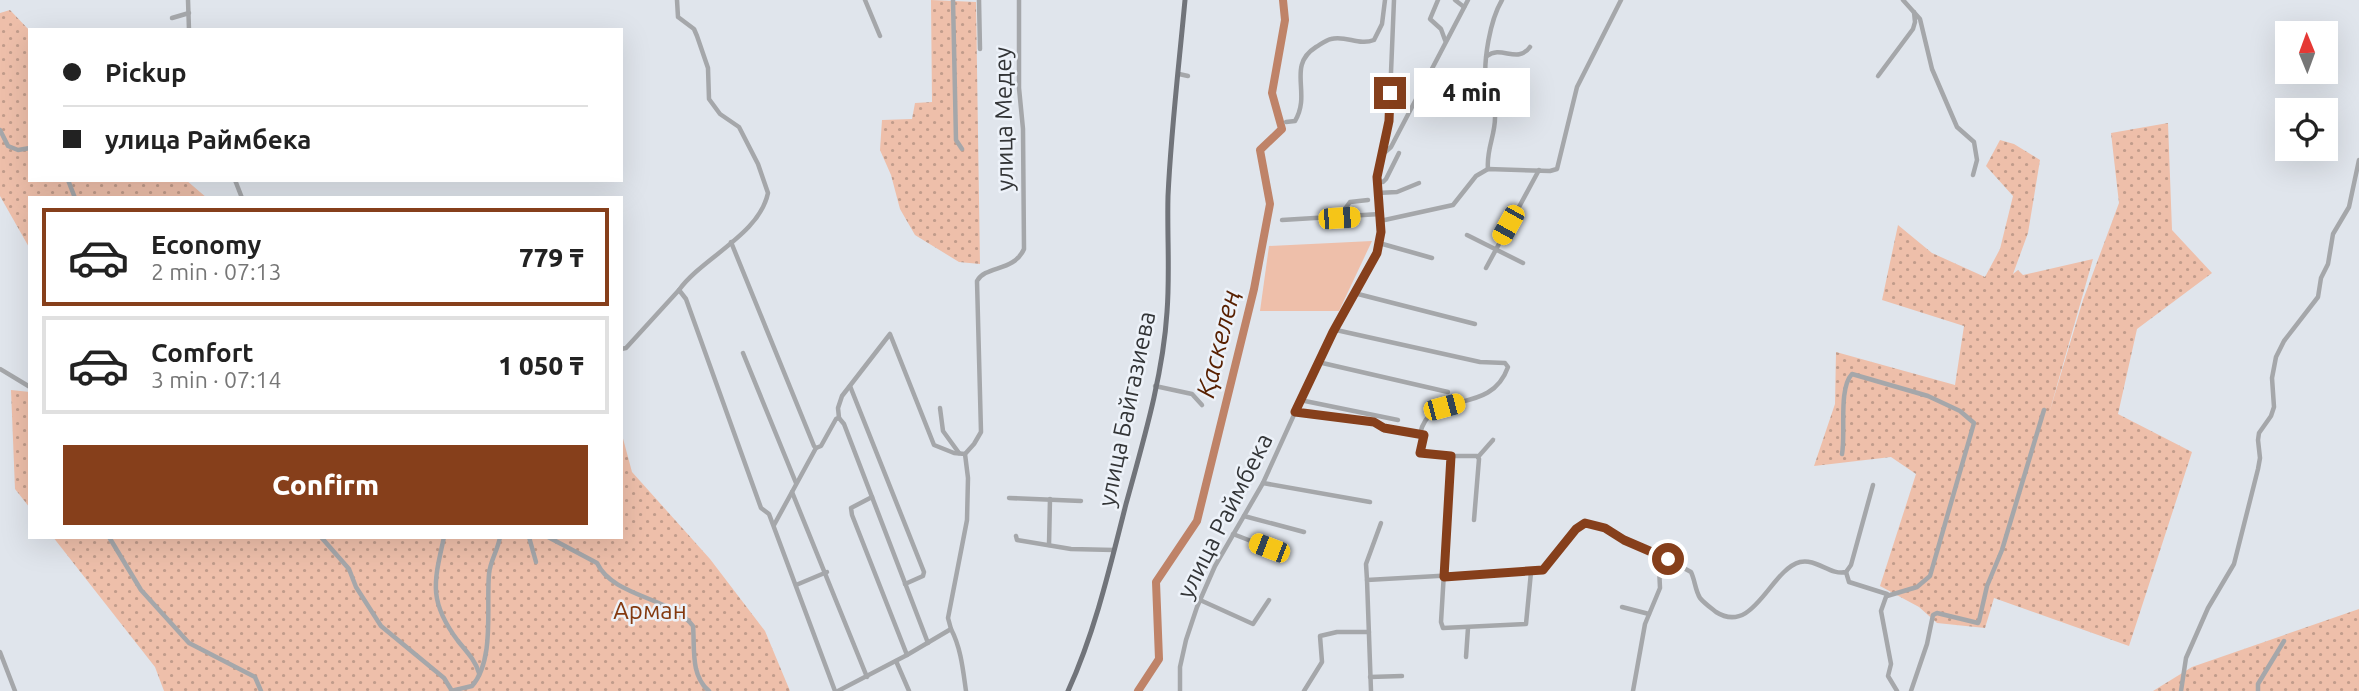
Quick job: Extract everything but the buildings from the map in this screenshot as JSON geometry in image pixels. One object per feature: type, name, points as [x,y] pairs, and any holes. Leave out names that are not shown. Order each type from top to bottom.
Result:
[{"type":"main road","name":"улица Байгазиева","points":[[1068,691],[1084,657],[1148,422],[1167,313],[1168,197],[1185,0]]},
{"type":"street","points":[[188,0],[189,28]]},
{"type":"street","points":[[623,349],[679,289],[757,216],[768,197],[768,189],[739,127],[720,114],[709,99],[708,68],[694,29],[678,17],[677,0]]},
{"type":"street","points":[[864,0],[880,36]]},
{"type":"street","points":[[953,0],[956,141],[962,149]]},
{"type":"street","points":[[979,0],[980,49]]},
{"type":"street","name":"улица Медеу","points":[[962,454],[974,444],[981,432],[977,278],[1017,260],[1023,253],[1025,238],[1023,129],[1018,88],[1019,0]]},
{"type":"street","points":[[1286,122],[1295,121],[1297,117],[1303,93],[1300,71],[1307,54],[1333,38],[1364,43],[1374,40],[1382,24],[1385,0]]},
{"type":"street","name":"улица Раймбека","points":[[1180,691],[1183,652],[1200,600],[1215,566],[1263,483],[1318,362],[1377,253],[1380,214],[1377,181],[1389,121],[1394,0]]},
{"type":"street","points":[[1438,0],[1430,19],[1446,41]]},
{"type":"street","points":[[1455,0],[1464,7]]},
{"type":"street","points":[[1382,155],[1391,146],[1466,0]]},
{"type":"street","points":[[1488,169],[1487,153],[1495,114],[1486,85],[1487,57],[1493,18],[1502,0]]},
{"type":"street","points":[[1380,221],[1453,205],[1476,176],[1488,169],[1557,169],[1577,87],[1621,0]]},
{"type":"street","points":[[1903,0],[1920,19],[1932,69],[1953,118],[1959,129],[1974,142],[1977,160],[1973,175]]},
{"type":"street","points":[[1878,76],[1913,29],[1914,12]]},
{"type":"street","points":[[172,18],[189,13]]},
{"type":"street","points":[[1487,57],[1495,52],[1525,54],[1530,47]]},
{"type":"street","points":[[1178,74],[1188,76]]},
{"type":"street","points":[[0,131],[8,146],[18,150],[28,148]]},
{"type":"street","points":[[1377,181],[1386,179],[1399,153]]},
{"type":"street","points":[[2181,691],[2186,658],[2208,608],[2234,564],[2260,458],[2259,433],[2274,407],[2272,378],[2276,357],[2284,341],[2318,298],[2333,234],[2349,207],[2359,160]]},
{"type":"street","points":[[1486,268],[1539,170]]},
{"type":"street","points":[[1377,193],[1397,192],[1419,183]]},
{"type":"street","points":[[1339,218],[1350,202],[1368,200]]},
{"type":"street","points":[[1282,220],[1380,214]]},
{"type":"street","points":[[1467,235],[1523,263]]},
{"type":"street","points":[[731,242],[812,442],[817,448]]},
{"type":"street","points":[[1379,243],[1432,258]]},
{"type":"street","points":[[679,289],[686,299],[705,349],[761,509],[769,514],[836,691],[867,677],[951,629]]},
{"type":"street","points":[[1354,293],[1475,324]]},
{"type":"street","points":[[1336,330],[1480,362],[1505,363],[1508,367],[1505,376],[1491,393],[1436,410],[1424,421],[1420,434]]},
{"type":"street","points":[[928,643],[873,497],[844,424],[839,418],[839,401],[890,334],[934,445],[962,454]]},
{"type":"street","points":[[743,354],[796,483]]},
{"type":"street","points":[[1318,362],[1448,392]]},
{"type":"street","points":[[0,369],[28,386]]},
{"type":"street","points":[[1842,454],[1845,440],[1843,413],[1846,382],[1852,374],[1928,396],[1960,411],[1974,423],[1930,576],[1917,587],[1886,596]]},
{"type":"street","points":[[850,386],[924,572],[923,576],[905,584]]},
{"type":"street","points":[[1154,386],[1192,394],[1202,405]]},
{"type":"street","points":[[1300,400],[1398,419]]},
{"type":"street","points":[[940,408],[943,432],[962,454],[968,478],[967,520],[948,618],[963,664],[967,691]]},
{"type":"street","points":[[1912,691],[1933,615],[1937,613],[1978,623],[1979,621],[1987,586],[2002,550],[2044,410]]},
{"type":"street","points":[[1295,412],[1374,422],[1384,428],[1424,435],[1420,453],[1478,457]]},
{"type":"street","points":[[1362,420],[1374,415]]},
{"type":"street","points":[[773,526],[796,483],[817,448],[821,446],[831,424],[839,418]]},
{"type":"street","points":[[1475,520],[1478,457],[1493,440]]},
{"type":"street","points":[[1451,456],[1441,622],[1443,628],[1526,624],[1531,572]]},
{"type":"street","points":[[1263,483],[1370,502]]},
{"type":"street","points":[[1367,580],[1543,570],[1576,529],[1585,523],[1605,528],[1691,572],[1700,598],[1714,610],[1734,619],[1742,616],[1764,597],[1782,573],[1797,563],[1810,562],[1840,573],[1846,572],[1851,565],[1873,485]]},
{"type":"street","points":[[792,492],[827,572],[867,677]]},
{"type":"street","points":[[873,497],[855,504],[851,508],[852,515],[907,655]]},
{"type":"street","points":[[1009,498],[1081,501]]},
{"type":"street","points":[[1049,545],[1050,499]]},
{"type":"street","points":[[1244,516],[1304,532]]},
{"type":"street","points":[[1371,691],[1366,564],[1381,523]]},
{"type":"street","points":[[1233,534],[1287,555]]},
{"type":"street","points":[[1016,536],[1017,540],[1071,549],[1114,550]]},
{"type":"street","points":[[110,539],[141,590],[189,643],[255,677],[261,691]]},
{"type":"street","points":[[323,539],[349,569],[356,587],[380,626],[444,678],[451,691],[472,686],[480,675],[487,640],[489,571],[499,539]]},
{"type":"street","points":[[444,539],[435,575],[435,596],[448,625],[472,656],[480,675]]},
{"type":"street","points":[[530,539],[536,562]]},
{"type":"street","points":[[552,539],[597,563],[614,581],[677,611],[689,621],[693,626],[696,671],[703,686],[709,691]]},
{"type":"street","points":[[1633,691],[1645,624],[1660,587],[1660,564],[1664,559]]},
{"type":"street","points":[[796,586],[827,572]]},
{"type":"street","points":[[1846,572],[1849,582],[1887,594],[1886,596]]},
{"type":"street","points":[[1886,596],[1881,611],[1891,664],[1888,676],[1897,691]]},
{"type":"street","points":[[1200,600],[1253,624],[1269,600]]},
{"type":"street","points":[[1622,607],[1649,614]]},
{"type":"street","points":[[1466,657],[1468,628]]},
{"type":"street","points":[[1304,691],[1322,662],[1320,636],[1337,632],[1368,632]]},
{"type":"street","points":[[2258,691],[2258,684],[2284,641]]},
{"type":"street","points":[[0,652],[15,691]]},
{"type":"street","points":[[896,661],[909,691]]},
{"type":"street","points":[[1370,677],[1402,676]]},
{"type":"green space","points":[[931,0],[976,2],[980,264],[959,262],[915,235],[900,209],[891,175],[880,150],[882,120],[912,119],[915,103],[932,102]]},
{"type":"green space","points":[[10,10],[28,29],[28,182],[188,182],[205,196],[28,196],[28,245],[0,196],[0,13]]},
{"type":"green space","points":[[2168,123],[2172,230],[2212,273],[2137,329],[2118,414],[2192,452],[2129,646],[1994,598],[1985,628],[1937,623],[1919,607],[1880,586],[1916,474],[1891,457],[1814,466],[1835,404],[1836,352],[1955,385],[1964,326],[1882,300],[1898,225],[1932,253],[1985,277],[2000,249],[2013,196],[1986,166],[2000,140],[2014,144],[2040,160],[2028,233],[2013,274],[2018,270],[2023,275],[2093,259],[2048,417],[2083,300],[2119,203],[2111,133]]},
{"type":"green space","points":[[1372,241],[1339,311],[1260,311],[1269,246]]},
{"type":"green space","points":[[11,390],[28,392],[28,505],[15,489]]},
{"type":"green space","name":"Арман","points":[[623,438],[632,472],[710,559],[765,631],[790,691],[164,691],[155,667],[55,539],[623,539]]},
{"type":"green space","points":[[2359,609],[2359,691],[2153,691],[2192,667]]},
{"type":"waterway","name":"Қаскелең","points":[[1138,691],[1159,659],[1156,582],[1197,521],[1254,289],[1270,204],[1260,150],[1282,129],[1272,93],[1285,20],[1283,0]]},
{"type":"route","points":[[1390,93],[1387,134],[1377,177],[1381,232],[1377,253],[1333,332],[1295,412],[1374,422],[1384,428],[1424,435],[1420,453],[1451,456],[1444,577],[1543,570],[1567,539],[1585,523],[1605,528],[1624,540],[1668,559]]}]
